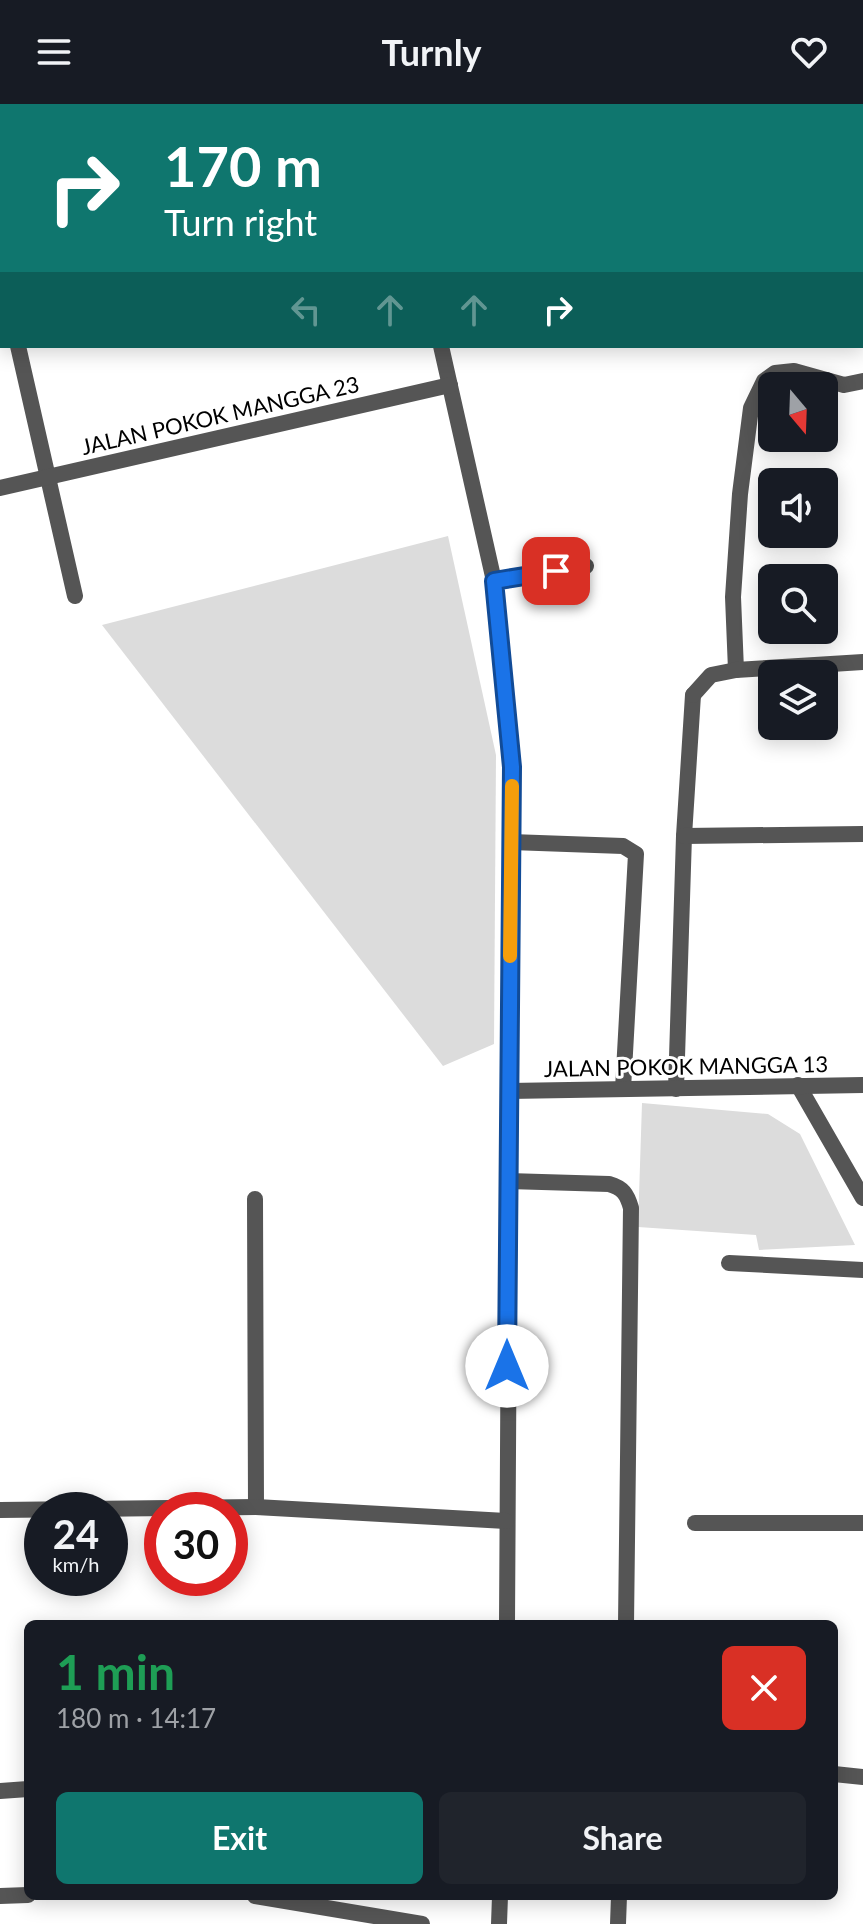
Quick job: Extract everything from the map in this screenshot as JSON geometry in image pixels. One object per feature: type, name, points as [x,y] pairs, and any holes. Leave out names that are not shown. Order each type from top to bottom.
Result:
[{"type":"street","points":[[18,348],[75,596]]},
{"type":"street","points":[[441,348],[494,581],[512,767],[507,1620]]},
{"type":"street","points":[[736,670],[733,597],[740,494],[751,408],[764,381],[775,373],[794,371],[844,385],[863,381]]},
{"type":"street","name":"JALAN POKOK MANGGA 23","points":[[0,488],[450,385]]},
{"type":"street","points":[[494,581],[586,566]]},
{"type":"street","points":[[676,1089],[684,836],[693,695],[711,675],[736,670],[863,662]]},
{"type":"street","points":[[684,836],[863,834]]},
{"type":"street","points":[[511,842],[623,846],[636,854],[623,1089]]},
{"type":"street","points":[[798,1085],[863,1198]]},
{"type":"street","name":"JALAN POKOK MANGGA 13","points":[[509,1091],[863,1085]]},
{"type":"street","points":[[508,1181],[609,1184],[620,1187],[628,1197],[631,1208],[626,1620]]},
{"type":"street","points":[[255,1199],[256,1507]]},
{"type":"street","points":[[729,1263],[863,1270]]},
{"type":"street","points":[[0,1510],[256,1507],[506,1521]]},
{"type":"street","points":[[695,1523],[863,1523]]},
{"type":"street","points":[[838,1774],[863,1777]]},
{"type":"street","points":[[0,1791],[24,1789]]},
{"type":"street","points":[[0,1896],[24,1895]]},
{"type":"street","points":[[279,1900],[422,1924]]},
{"type":"street","points":[[499,1924],[500,1900]]},
{"type":"street","points":[[618,1924],[619,1900]]},
{"type":"shaded area","points":[[448,536],[496,755],[494,1044],[443,1066],[102,625]]},
{"type":"shaded area","points":[[642,1103],[768,1114],[800,1134],[855,1245],[759,1250],[756,1235],[638,1227]]},
{"type":"slow traffic","points":[[510,956],[512,786]]},
{"type":"route","points":[[507,1366],[512,767],[494,581],[556,571]]}]
